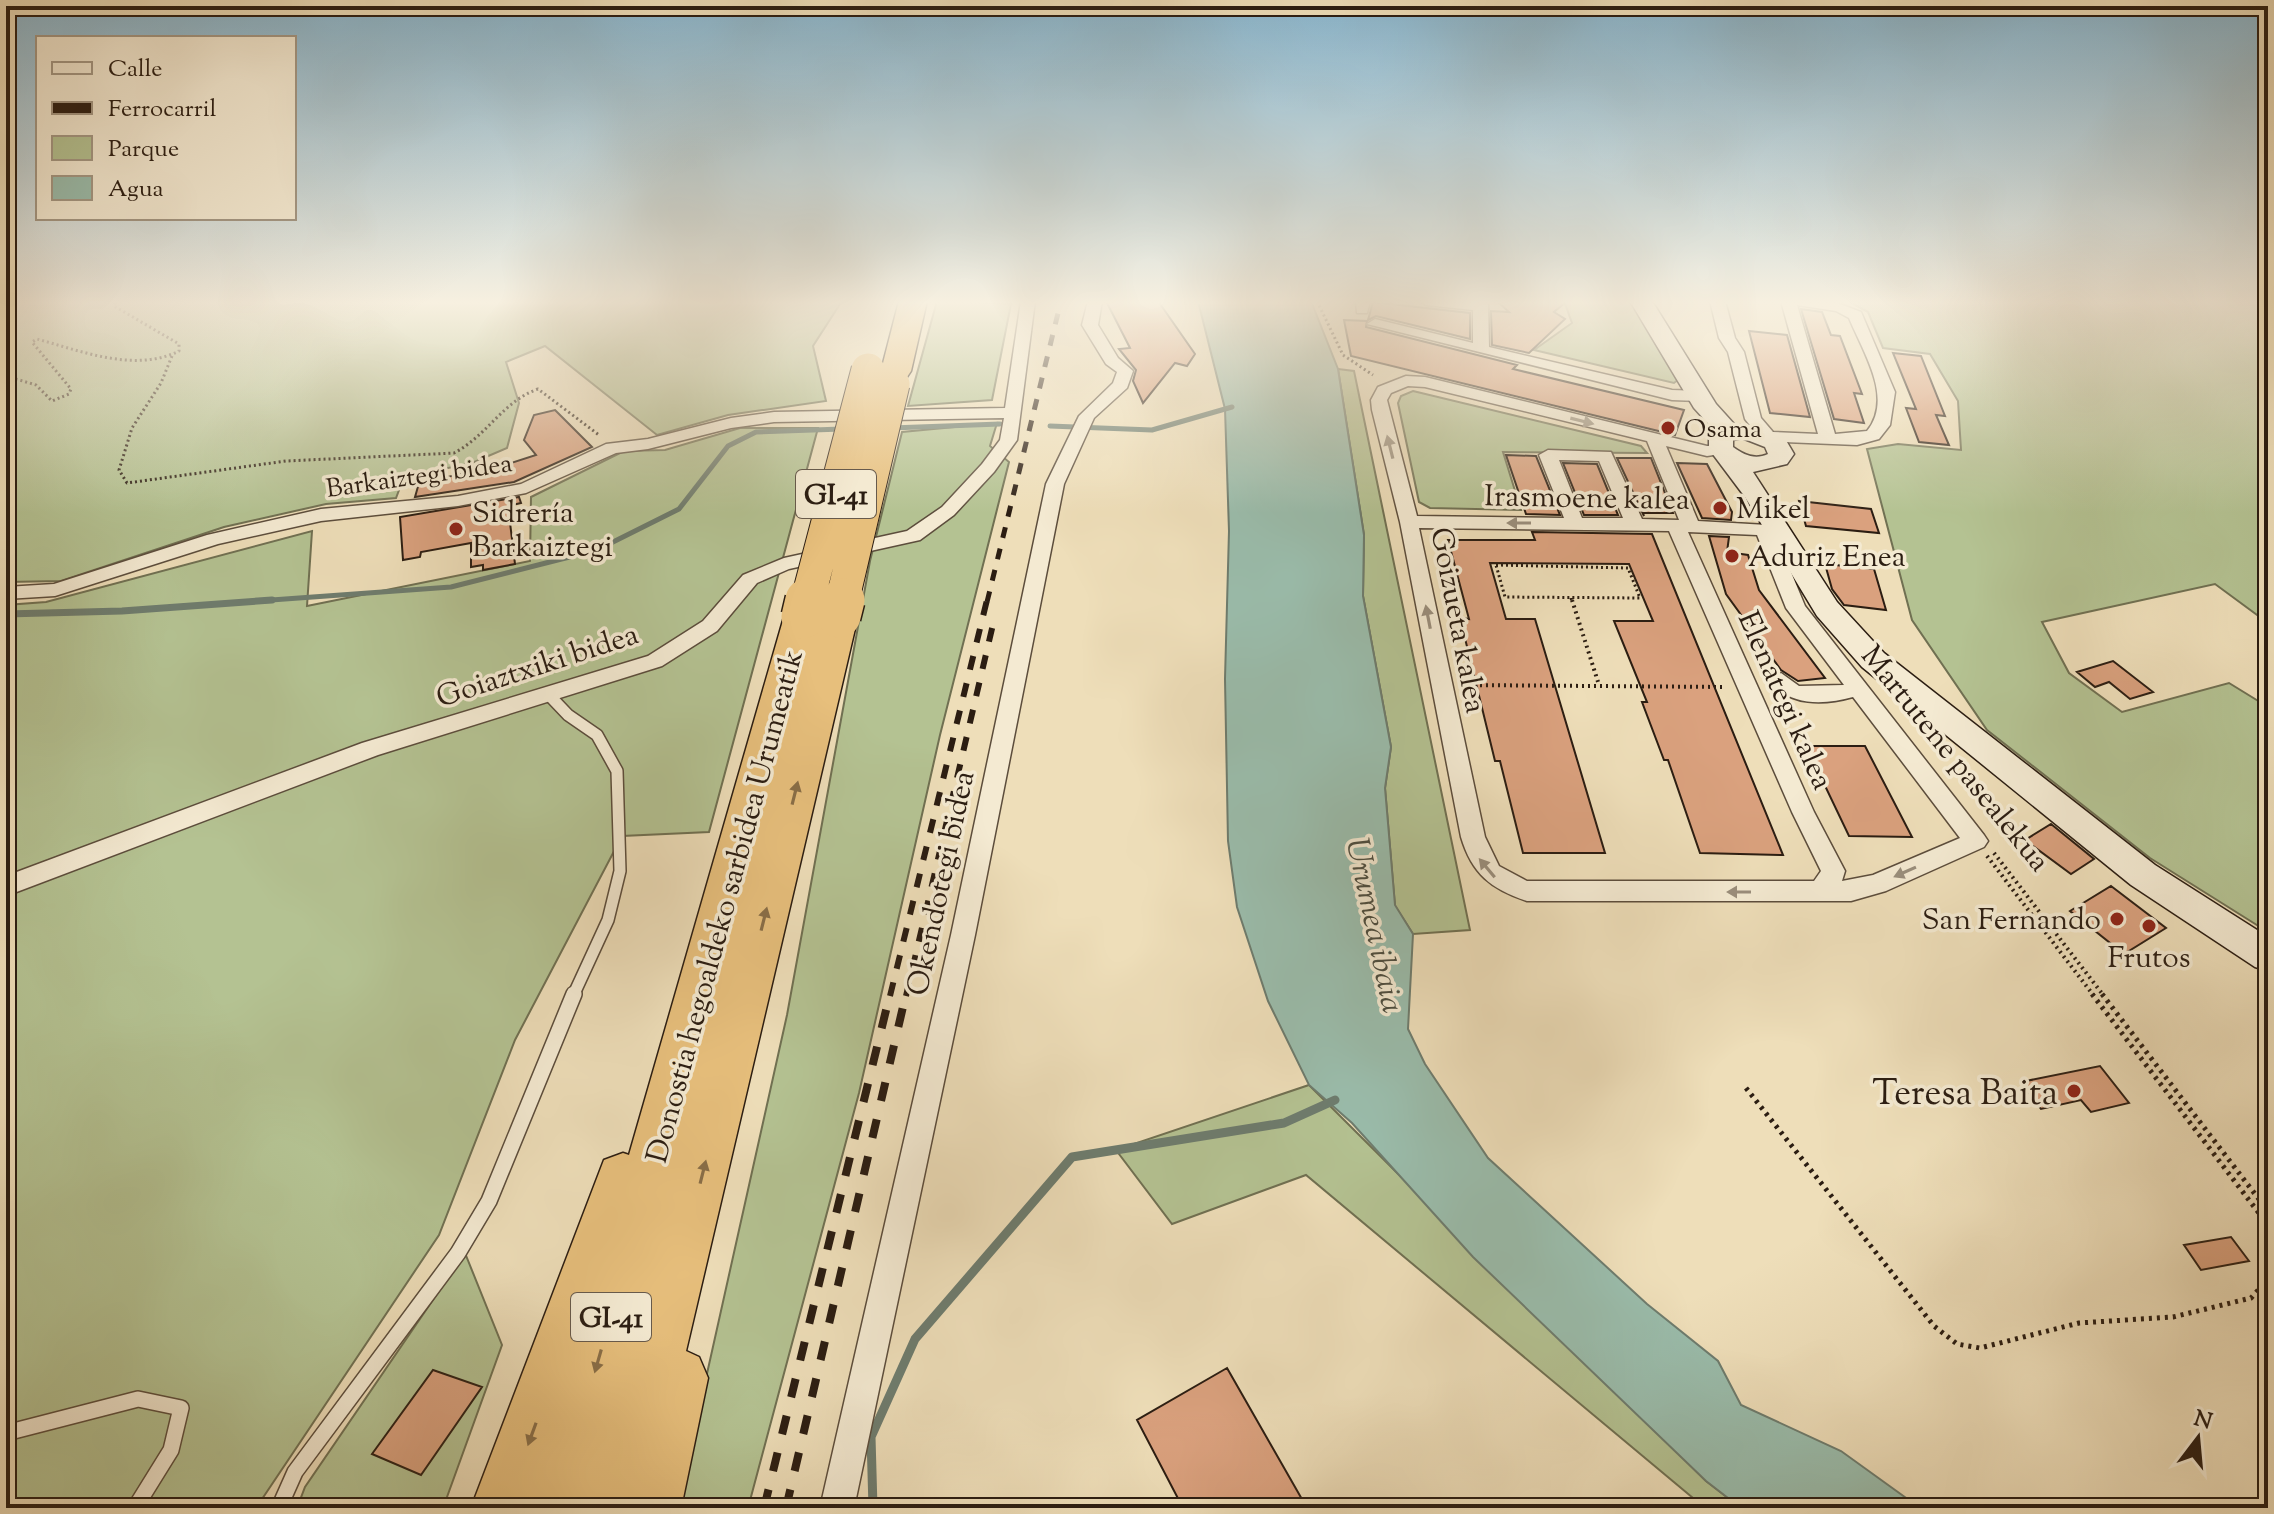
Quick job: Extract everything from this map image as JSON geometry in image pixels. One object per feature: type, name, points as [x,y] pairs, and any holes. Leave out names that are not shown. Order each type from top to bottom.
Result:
[{"type":"highway","name":"Donostia hegoaldeko sarbidea Urumeatik","points":[[614,1508],[684,1247],[821,616],[882,372]]},
{"type":"highway","name":"Donostia hegoaldeko sarbidea Urumeatik","points":[[553,1508],[663,1124],[821,616]]},
{"type":"highway","points":[[503,1508],[626,1171],[663,1124]]},
{"type":"highway","points":[[649,1508],[693,1309],[684,1247]]},
{"type":"main road","name":"Martutene pasealekua","points":[[1684,372],[1757,495],[1772,531]]},
{"type":"main road","points":[[1752,431],[1768,437],[1781,454],[1772,462],[1763,464],[1745,463],[1726,445],[1752,431]]},
{"type":"main road","points":[[1757,495],[1755,477],[1763,464]]},
{"type":"main road","points":[[1772,531],[1827,609],[1873,660],[2143,875],[2268,956]]},
{"type":"street","points":[[1013,413],[1019,372]]},
{"type":"street","name":"Okendotegi bidea","points":[[837,1508],[963,935],[1055,484],[1081,426],[1121,385],[1125,372]]},
{"type":"street","points":[[1575,372],[1672,395],[1699,396]]},
{"type":"street","points":[[1741,372],[1753,419],[1768,437],[1857,440],[1873,435],[1884,421],[1887,392],[1879,372]]},
{"type":"street","points":[[1808,372],[1827,437]]},
{"type":"street","points":[[1398,384],[1425,382],[1707,451],[1726,445]]},
{"type":"street","name":"Goizueta kalea","points":[[1398,384],[1384,390],[1379,400],[1409,522],[1479,860],[1489,874],[1505,884],[1527,891],[1851,891],[1878,884],[1976,841]]},
{"type":"street","name":"Barkaiztegi bidea","points":[[6,593],[55,590],[214,539],[321,515],[458,501],[526,488],[618,446],[648,444],[731,423],[774,417],[1013,413]]},
{"type":"street","name":"Goiaztxiki bidea","points":[[6,886],[370,749],[655,661],[710,626],[750,579],[784,564],[913,536],[948,511],[988,468],[1008,440],[1013,413]]},
{"type":"street","points":[[1654,438],[1684,526]]},
{"type":"street","points":[[1575,523],[1548,455],[1605,456],[1635,524]]},
{"type":"street","name":"Irasmoene kalea","points":[[1409,522],[1635,524],[1772,531]]},
{"type":"street","name":"Elenategi kalea","points":[[1684,526],[1748,687],[1833,871],[1830,882],[1817,892]]},
{"type":"street","name":"Martutene pasealekua","points":[[1772,531],[1796,608],[1976,841]]},
{"type":"street","points":[[1781,680],[1794,693],[1838,694],[1856,689]]},
{"type":"lane","points":[[279,1508],[295,1472],[458,1253],[489,1201],[559,1028],[608,920],[620,871],[617,771],[597,735],[568,715],[548,694]]},
{"type":"lane","points":[[6,1433],[138,1399],[181,1408],[171,1450],[135,1508]]},
{"type":"path","points":[[6,376],[36,385],[52,401],[69,394],[71,389],[60,372]]},
{"type":"path","points":[[167,372],[162,386],[135,422],[126,444],[119,470],[127,483],[311,459],[454,453],[467,449],[505,411],[530,391],[538,389],[588,430],[618,446]]},
{"type":"path","points":[[1363,372],[1398,384]]},
{"type":"path","points":[[1496,565],[1628,568],[1640,598],[1571,598],[1505,597],[1496,565]]},
{"type":"path","points":[[1571,598],[1599,685]]},
{"type":"path","points":[[1441,685],[1748,687]]},
{"type":"path","points":[[1976,841],[2268,1225]]},
{"type":"path","name":"Martutene pasealekua","points":[[1976,841],[1990,847],[2268,1211]]},
{"type":"path","points":[[1746,1088],[1934,1326],[1957,1344],[1980,1348],[2079,1323],[2173,1317],[2251,1298],[2268,1279]]},
{"type":"green space","points":[[6,372],[509,372],[519,403],[507,448],[472,463],[404,477],[396,498],[326,504],[224,527],[61,581],[6,582]]},
{"type":"green space","points":[[577,372],[819,372],[826,401],[728,415],[657,435]]},
{"type":"green space","points":[[917,372],[998,372],[992,400],[908,406]]},
{"type":"green space","points":[[1338,372],[1354,372],[1470,930],[1413,934],[1395,906],[1385,788],[1391,747],[1363,596],[1364,535]]},
{"type":"green space","points":[[1626,372],[1675,372],[1679,379],[1674,383]]},
{"type":"green space","points":[[1941,372],[2268,372],[2268,623],[2215,584],[2042,622],[2069,673],[2122,712],[2229,683],[2268,707],[2268,932],[2150,858],[1987,730],[1912,620],[1867,449],[1898,444],[1961,450],[1958,401]]},
{"type":"green space","points":[[1413,391],[1641,446],[1647,453],[1503,452],[1521,510],[1430,508],[1419,502],[1398,403],[1401,396]]},
{"type":"green space","points":[[997,423],[990,446],[1009,462],[940,735],[859,1093],[748,1508],[677,1508],[787,1015],[870,561],[902,432]]},
{"type":"green space","points":[[740,428],[818,428],[709,832],[622,836],[515,1040],[439,1235],[256,1508],[6,1508],[6,605],[46,602],[312,531],[307,606],[530,561],[531,497],[624,451],[665,450]]},
{"type":"green space","points":[[1309,1085],[1706,1481],[1741,1508],[1705,1508],[1306,1175],[1172,1224],[1116,1150]]},
{"type":"green space","points":[[465,1253],[502,1345],[443,1508],[297,1508],[305,1487]]},
{"type":"water","name":"Urumea ibaia","points":[[1216,372],[1338,372],[1364,535],[1363,596],[1391,747],[1385,788],[1395,905],[1413,934],[1408,1029],[1425,1064],[1488,1158],[1647,1304],[1718,1361],[1741,1405],[1841,1451],[1920,1508],[1741,1508],[1706,1481],[1473,1257],[1352,1123],[1309,1085],[1268,1001],[1237,907],[1228,841],[1225,679],[1229,531],[1225,409]]},
{"type":"building","points":[[1136,372],[1168,372],[1143,403],[1133,381]]},
{"type":"building","points":[[1415,372],[1524,372],[1684,410],[1675,435]]},
{"type":"building","points":[[1759,372],[1797,372],[1810,417],[1770,413]]},
{"type":"building","points":[[1820,372],[1854,372],[1862,394],[1854,393],[1864,423],[1834,419]]},
{"type":"building","points":[[1901,372],[1927,372],[1945,416],[1936,415],[1949,445],[1919,442],[1906,408],[1916,409]]},
{"type":"building","points":[[555,410],[592,447],[514,482],[415,497],[419,483],[475,471],[477,474],[536,455],[524,440],[534,415]]},
{"type":"building","points":[[1506,455],[1536,456],[1560,515],[1526,514]]},
{"type":"building","points":[[1617,458],[1651,458],[1673,513],[1643,513],[1644,516]]},
{"type":"building","points":[[1563,463],[1597,464],[1618,515],[1584,515]]},
{"type":"building","points":[[1677,463],[1707,464],[1732,512],[1731,520],[1702,518]]},
{"type":"building","name":"Sidrería Barkaiztegi","points":[[519,497],[521,503],[508,506],[515,564],[483,570],[483,565],[471,567],[471,543],[421,552],[420,557],[403,560],[400,517]]},
{"type":"building","points":[[1799,501],[1871,509],[1879,533],[1806,526]]},
{"type":"building","points":[[1532,532],[1652,534],[1783,855],[1700,853],[1668,760],[1664,760],[1642,702],[1647,702],[1614,621],[1653,621],[1629,564],[1490,563],[1506,619],[1535,619],[1605,853],[1523,853],[1500,761],[1495,761],[1460,618],[1469,619],[1448,540],[1535,540]]},
{"type":"building","points":[[1709,536],[1729,537],[1727,552],[1748,555],[1759,590],[1825,678],[1798,681],[1781,670],[1726,594]]},
{"type":"building","points":[[1825,564],[1874,569],[1886,610],[1844,605],[1832,589]]},
{"type":"building","points":[[2113,661],[2153,692],[2130,699],[2109,682],[2095,687],[2077,672]]},
{"type":"building","points":[[1806,746],[1865,746],[1912,837],[1849,836]]},
{"type":"building","points":[[2051,824],[2094,859],[2071,874],[2025,840]]},
{"type":"building","name":"San Fernando","points":[[2111,886],[2166,928],[2124,954],[2070,911]]},
{"type":"building","name":"Teresa Baita","points":[[2100,1066],[2129,1103],[2091,1112],[2081,1100],[2041,1109],[2021,1082]]},
{"type":"building","points":[[2231,1237],[2249,1261],[2201,1270],[2184,1245]]},
{"type":"building","points":[[1227,1368],[1307,1508],[1183,1508],[1137,1420]]},
{"type":"building","points":[[433,1370],[482,1387],[421,1475],[372,1454]]},
{"type":"waterway","points":[[1050,426],[1152,430],[1232,407]]},
{"type":"waterway","points":[[891,428],[1000,424]]},
{"type":"waterway","points":[[244,602],[451,587],[597,550],[679,509],[728,446],[756,432],[842,429]]},
{"type":"waterway","points":[[6,614],[122,611],[272,600]]},
{"type":"waterway","points":[[873,1508],[871,1437],[915,1339],[1072,1157],[1284,1123],[1335,1100]]},
{"type":"railway","points":[[987,602],[1044,372]]},
{"type":"railway","points":[[890,996],[987,600]]},
{"type":"railway","points":[[906,996],[994,620]]},
{"type":"railway","points":[[764,1508],[890,994]]},
{"type":"railway","points":[[786,1508],[906,994]]},
{"type":"place","name":"Osama","points":[[1668,428]]},
{"type":"place","name":"Mikel","points":[[1720,508]]},
{"type":"place","name":"Sidrería Barkaiztegi","points":[[456,529]]},
{"type":"place","name":"Aduriz Enea","points":[[1732,556]]},
{"type":"place","name":"San Fernando","points":[[2117,919]]},
{"type":"place","name":"Frutos","points":[[2149,926]]},
{"type":"place","name":"Teresa Baita","points":[[2074,1091]]}]
